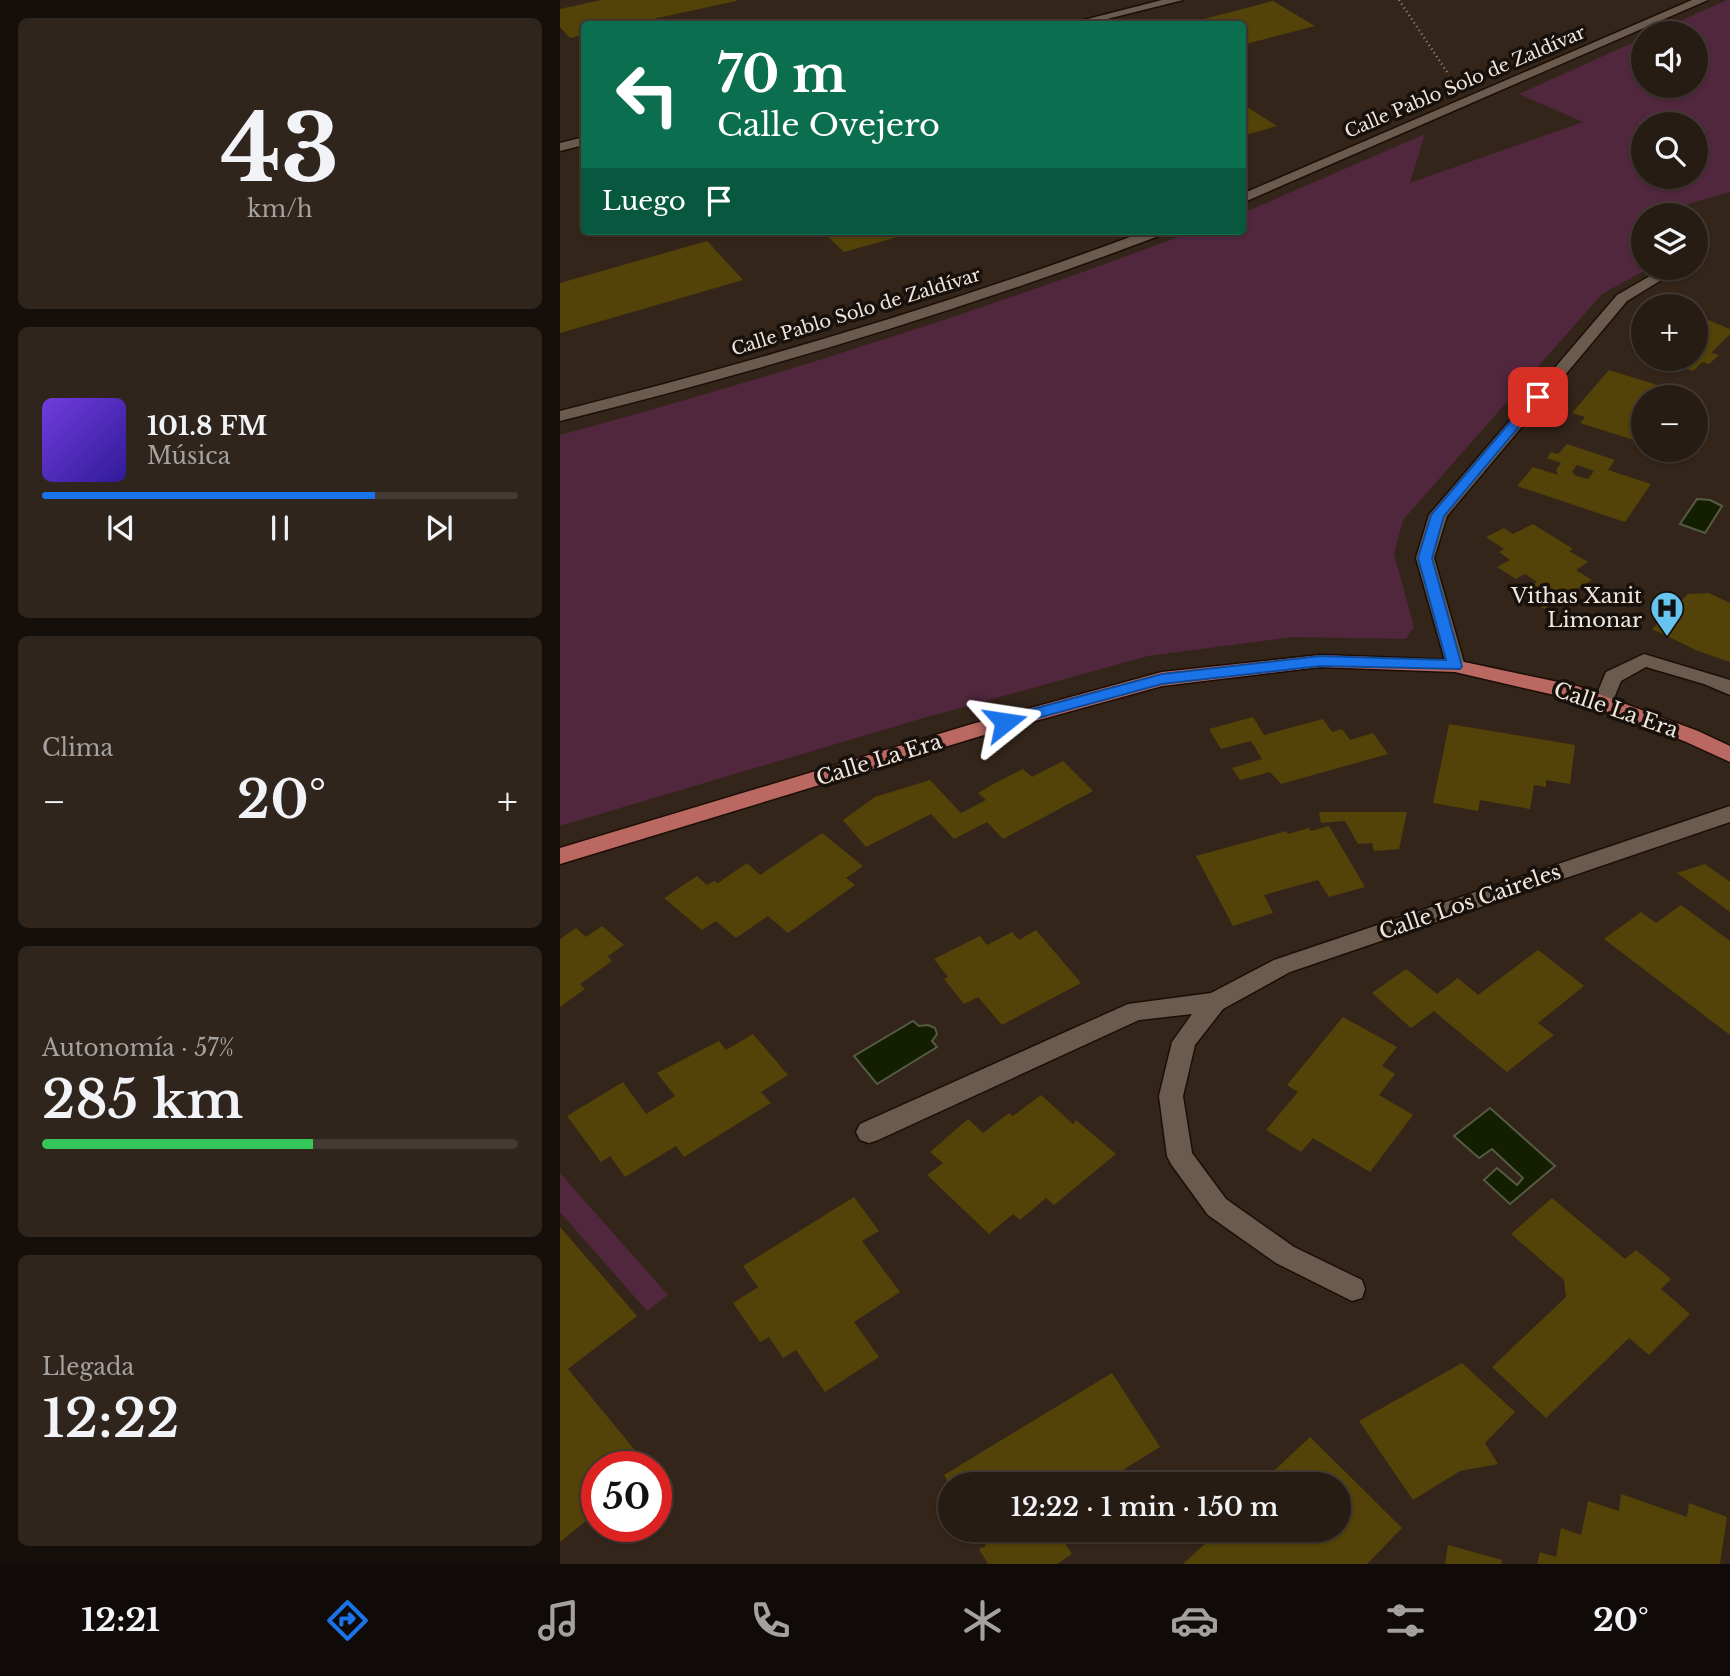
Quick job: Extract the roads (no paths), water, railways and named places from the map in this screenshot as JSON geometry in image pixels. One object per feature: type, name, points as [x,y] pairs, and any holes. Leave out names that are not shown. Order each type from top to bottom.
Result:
[{"type":"main road","name":"Calle La Era","points":[[560,856],[966,733],[1162,679],[1320,661],[1455,666],[1577,693],[1691,736],[1730,755]]},
{"type":"street","points":[[1087,21],[1177,0]]},
{"type":"street","name":"Calle Pablo Solo de Zaldívar","points":[[1246,196],[1702,0]]},
{"type":"street","points":[[560,146],[581,142]]},
{"type":"street","name":"Calle Pablo Solo de Zaldívar","points":[[560,416],[891,324],[1079,262],[1149,235]]},
{"type":"street","points":[[1455,666],[1425,558],[1438,515],[1622,298],[1653,280]]},
{"type":"street","points":[[1603,703],[1613,677],[1644,660],[1711,679],[1730,688]]},
{"type":"street","name":"Calle Los Caireles","points":[[869,1132],[1136,1010],[1214,1002],[1282,966],[1730,814]]},
{"type":"street","name":"Calle Los Caireles","points":[[1214,1002],[1184,1042],[1171,1096],[1180,1156],[1217,1207],[1285,1255],[1352,1289]]},
{"type":"place","name":"Vithas Xanit Limonar","points":[[1667,638]]}]
